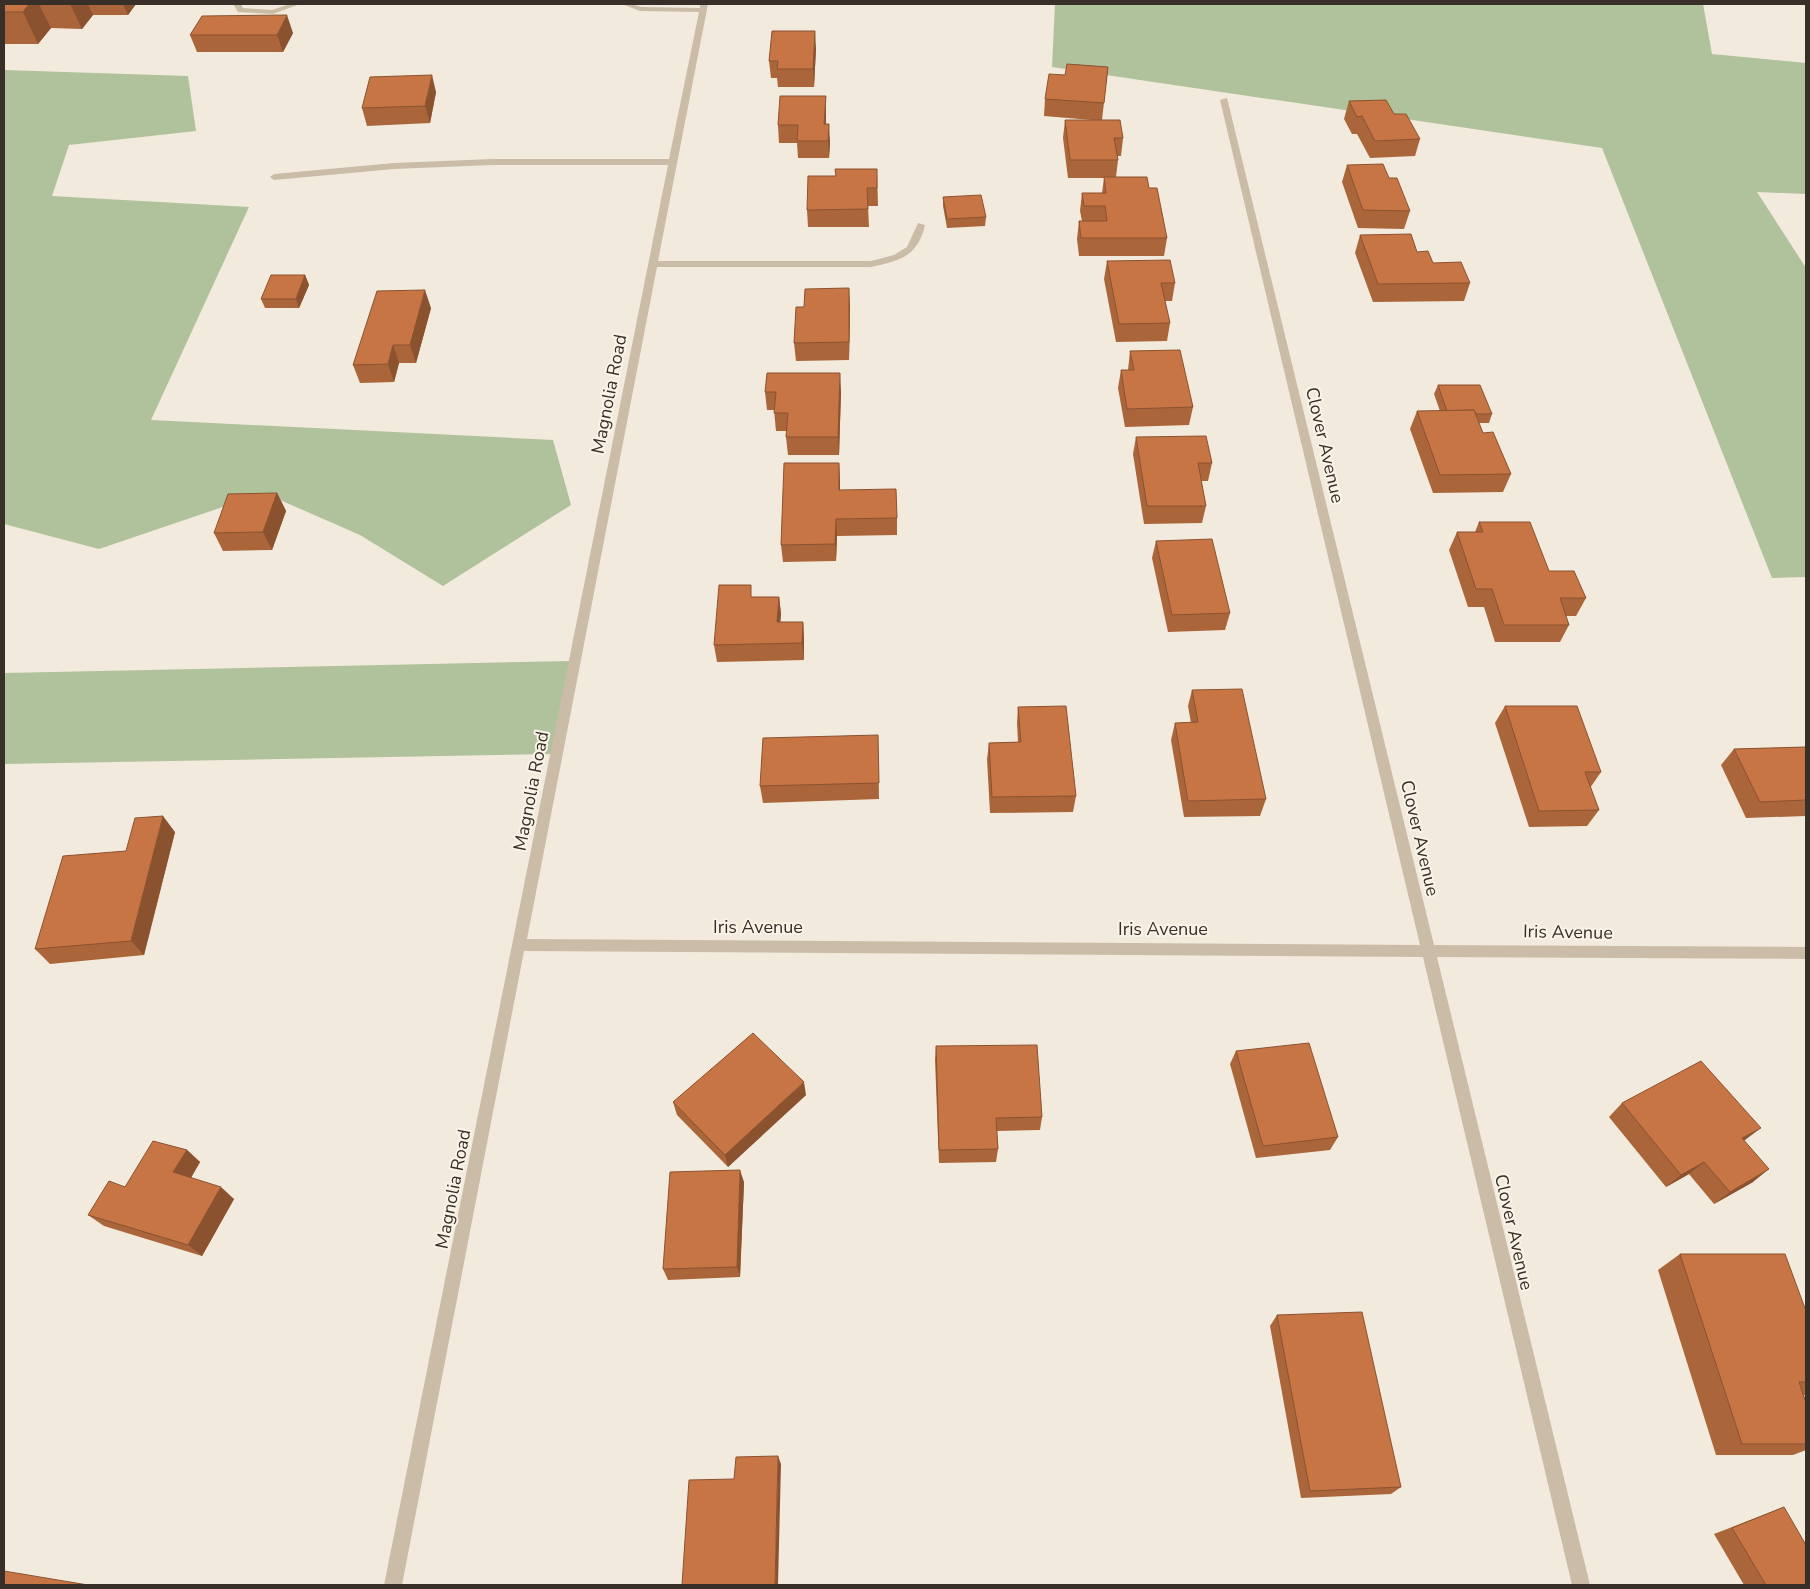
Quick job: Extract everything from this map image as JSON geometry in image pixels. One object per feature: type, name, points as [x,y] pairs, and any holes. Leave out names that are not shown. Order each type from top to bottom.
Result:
[{"type":"street","points":[[237,4],[241,10],[273,12],[296,4]]},
{"type":"street","points":[[626,4],[640,9],[703,7]]},
{"type":"street","name":"Magnolia Road","points":[[393,1585],[703,7]]},
{"type":"street","name":"Clover Avenue","points":[[1224,100],[1581,1585]]},
{"type":"street","points":[[274,177],[394,166],[492,162],[672,162]]},
{"type":"street","points":[[653,264],[871,264],[887,261],[906,252],[918,240],[921,225]]},
{"type":"street","name":"Iris Avenue","points":[[519,945],[1428,949],[1806,953]]},
{"type":"green space","points":[[1055,4],[1703,4],[1712,54],[1806,63],[1806,194],[1757,192],[1806,268],[1806,577],[1772,578],[1602,148],[1052,67]]},
{"type":"green space","points":[[4,70],[188,76],[196,131],[69,145],[52,196],[249,207],[151,420],[553,440],[571,505],[443,586],[360,535],[264,493],[99,549],[4,524]]},
{"type":"green space","points":[[572,661],[553,754],[4,764],[4,673]]},
{"type":"building","points":[[4,4],[29,4],[23,12],[4,12]]},
{"type":"building","points":[[287,15],[277,35],[190,35],[202,16]]},
{"type":"building","points":[[772,31],[815,31],[813,69],[777,69],[778,61],[769,61]]},
{"type":"building","points":[[1067,64],[1108,67],[1104,103],[1045,99],[1049,74],[1065,75]]},
{"type":"building","points":[[432,75],[425,106],[362,108],[370,77]]},
{"type":"building","points":[[780,96],[826,96],[824,124],[829,124],[828,141],[797,141],[798,125],[778,125]]},
{"type":"building","points":[[1386,100],[1394,114],[1406,114],[1420,139],[1375,141],[1362,116],[1357,117],[1349,101]]},
{"type":"building","points":[[1065,120],[1120,120],[1123,138],[1114,138],[1118,160],[1070,160]]},
{"type":"building","points":[[1383,164],[1389,178],[1397,178],[1410,211],[1363,210],[1347,165]]},
{"type":"building","points":[[835,169],[877,169],[877,188],[867,188],[868,209],[807,210],[808,176],[836,176]]},
{"type":"building","points":[[1104,177],[1147,177],[1149,188],[1157,188],[1167,238],[1081,238],[1079,221],[1107,221],[1105,206],[1084,206],[1082,193],[1106,193]]},
{"type":"building","points":[[981,195],[986,217],[947,219],[943,197]]},
{"type":"building","points":[[1411,234],[1417,252],[1428,251],[1433,263],[1461,262],[1470,283],[1378,284],[1360,235]]},
{"type":"building","points":[[1170,260],[1175,283],[1161,283],[1170,323],[1119,324],[1107,261]]},
{"type":"building","points":[[271,275],[305,275],[296,299],[261,299]]},
{"type":"building","points":[[849,288],[849,342],[794,343],[796,307],[804,307],[805,289]]},
{"type":"building","points":[[425,290],[410,345],[393,345],[388,364],[353,365],[377,291]]},
{"type":"building","points":[[1180,350],[1193,407],[1127,409],[1121,370],[1134,370],[1130,351]]},
{"type":"building","points":[[767,373],[840,373],[838,437],[786,437],[788,413],[774,413],[776,392],[765,392]]},
{"type":"building","points":[[1438,385],[1480,385],[1492,414],[1476,414],[1474,410],[1447,411]]},
{"type":"building","points":[[1474,410],[1483,433],[1493,432],[1511,474],[1440,475],[1417,411]]},
{"type":"building","points":[[1206,436],[1212,463],[1198,463],[1206,506],[1147,506],[1136,437]]},
{"type":"building","points":[[784,463],[839,463],[839,490],[896,489],[897,518],[836,519],[835,544],[781,545]]},
{"type":"building","points":[[277,493],[263,532],[214,533],[228,494]]},
{"type":"building","points":[[1479,522],[1530,522],[1549,571],[1574,571],[1586,598],[1560,598],[1569,625],[1504,625],[1492,589],[1476,589],[1457,532],[1483,532]]},
{"type":"building","points":[[1212,539],[1230,613],[1172,615],[1156,541]]},
{"type":"building","points":[[719,585],[751,585],[751,597],[779,597],[777,622],[803,622],[802,643],[714,645]]},
{"type":"building","points":[[1242,689],[1266,799],[1188,801],[1175,723],[1198,722],[1192,690]]},
{"type":"building","points":[[1066,706],[1076,796],[992,797],[989,743],[1021,742],[1018,707]]},
{"type":"building","points":[[1505,706],[1577,706],[1601,772],[1585,772],[1599,810],[1539,811]]},
{"type":"building","points":[[878,735],[879,783],[760,786],[763,738]]},
{"type":"building","points":[[1806,747],[1806,800],[1760,802],[1734,749]]},
{"type":"building","points":[[163,816],[131,941],[35,949],[63,856],[126,851],[135,818]]},
{"type":"building","points":[[753,1033],[804,1082],[725,1155],[673,1102]]},
{"type":"building","points":[[1309,1043],[1338,1137],[1263,1146],[1236,1051]]},
{"type":"building","points":[[1037,1045],[1042,1117],[996,1118],[998,1149],[939,1150],[936,1046]]},
{"type":"building","points":[[1701,1061],[1761,1128],[1742,1138],[1769,1169],[1730,1192],[1704,1162],[1681,1175],[1622,1103]]},
{"type":"building","points":[[153,1141],[187,1150],[173,1172],[221,1187],[188,1245],[88,1215],[109,1181],[125,1187]]},
{"type":"building","points":[[740,1170],[737,1267],[663,1269],[670,1172]]},
{"type":"building","points":[[1680,1254],[1785,1254],[1806,1311],[1806,1382],[1799,1382],[1806,1403],[1806,1444],[1742,1444]]},
{"type":"building","points":[[1362,1312],[1401,1487],[1310,1491],[1277,1315]]},
{"type":"building","points":[[778,1456],[775,1585],[682,1585],[689,1480],[734,1479],[736,1457]]},
{"type":"building","points":[[1784,1507],[1806,1545],[1806,1585],[1766,1585],[1732,1528]]},
{"type":"building","points":[[4,1571],[88,1585],[4,1585]]}]
